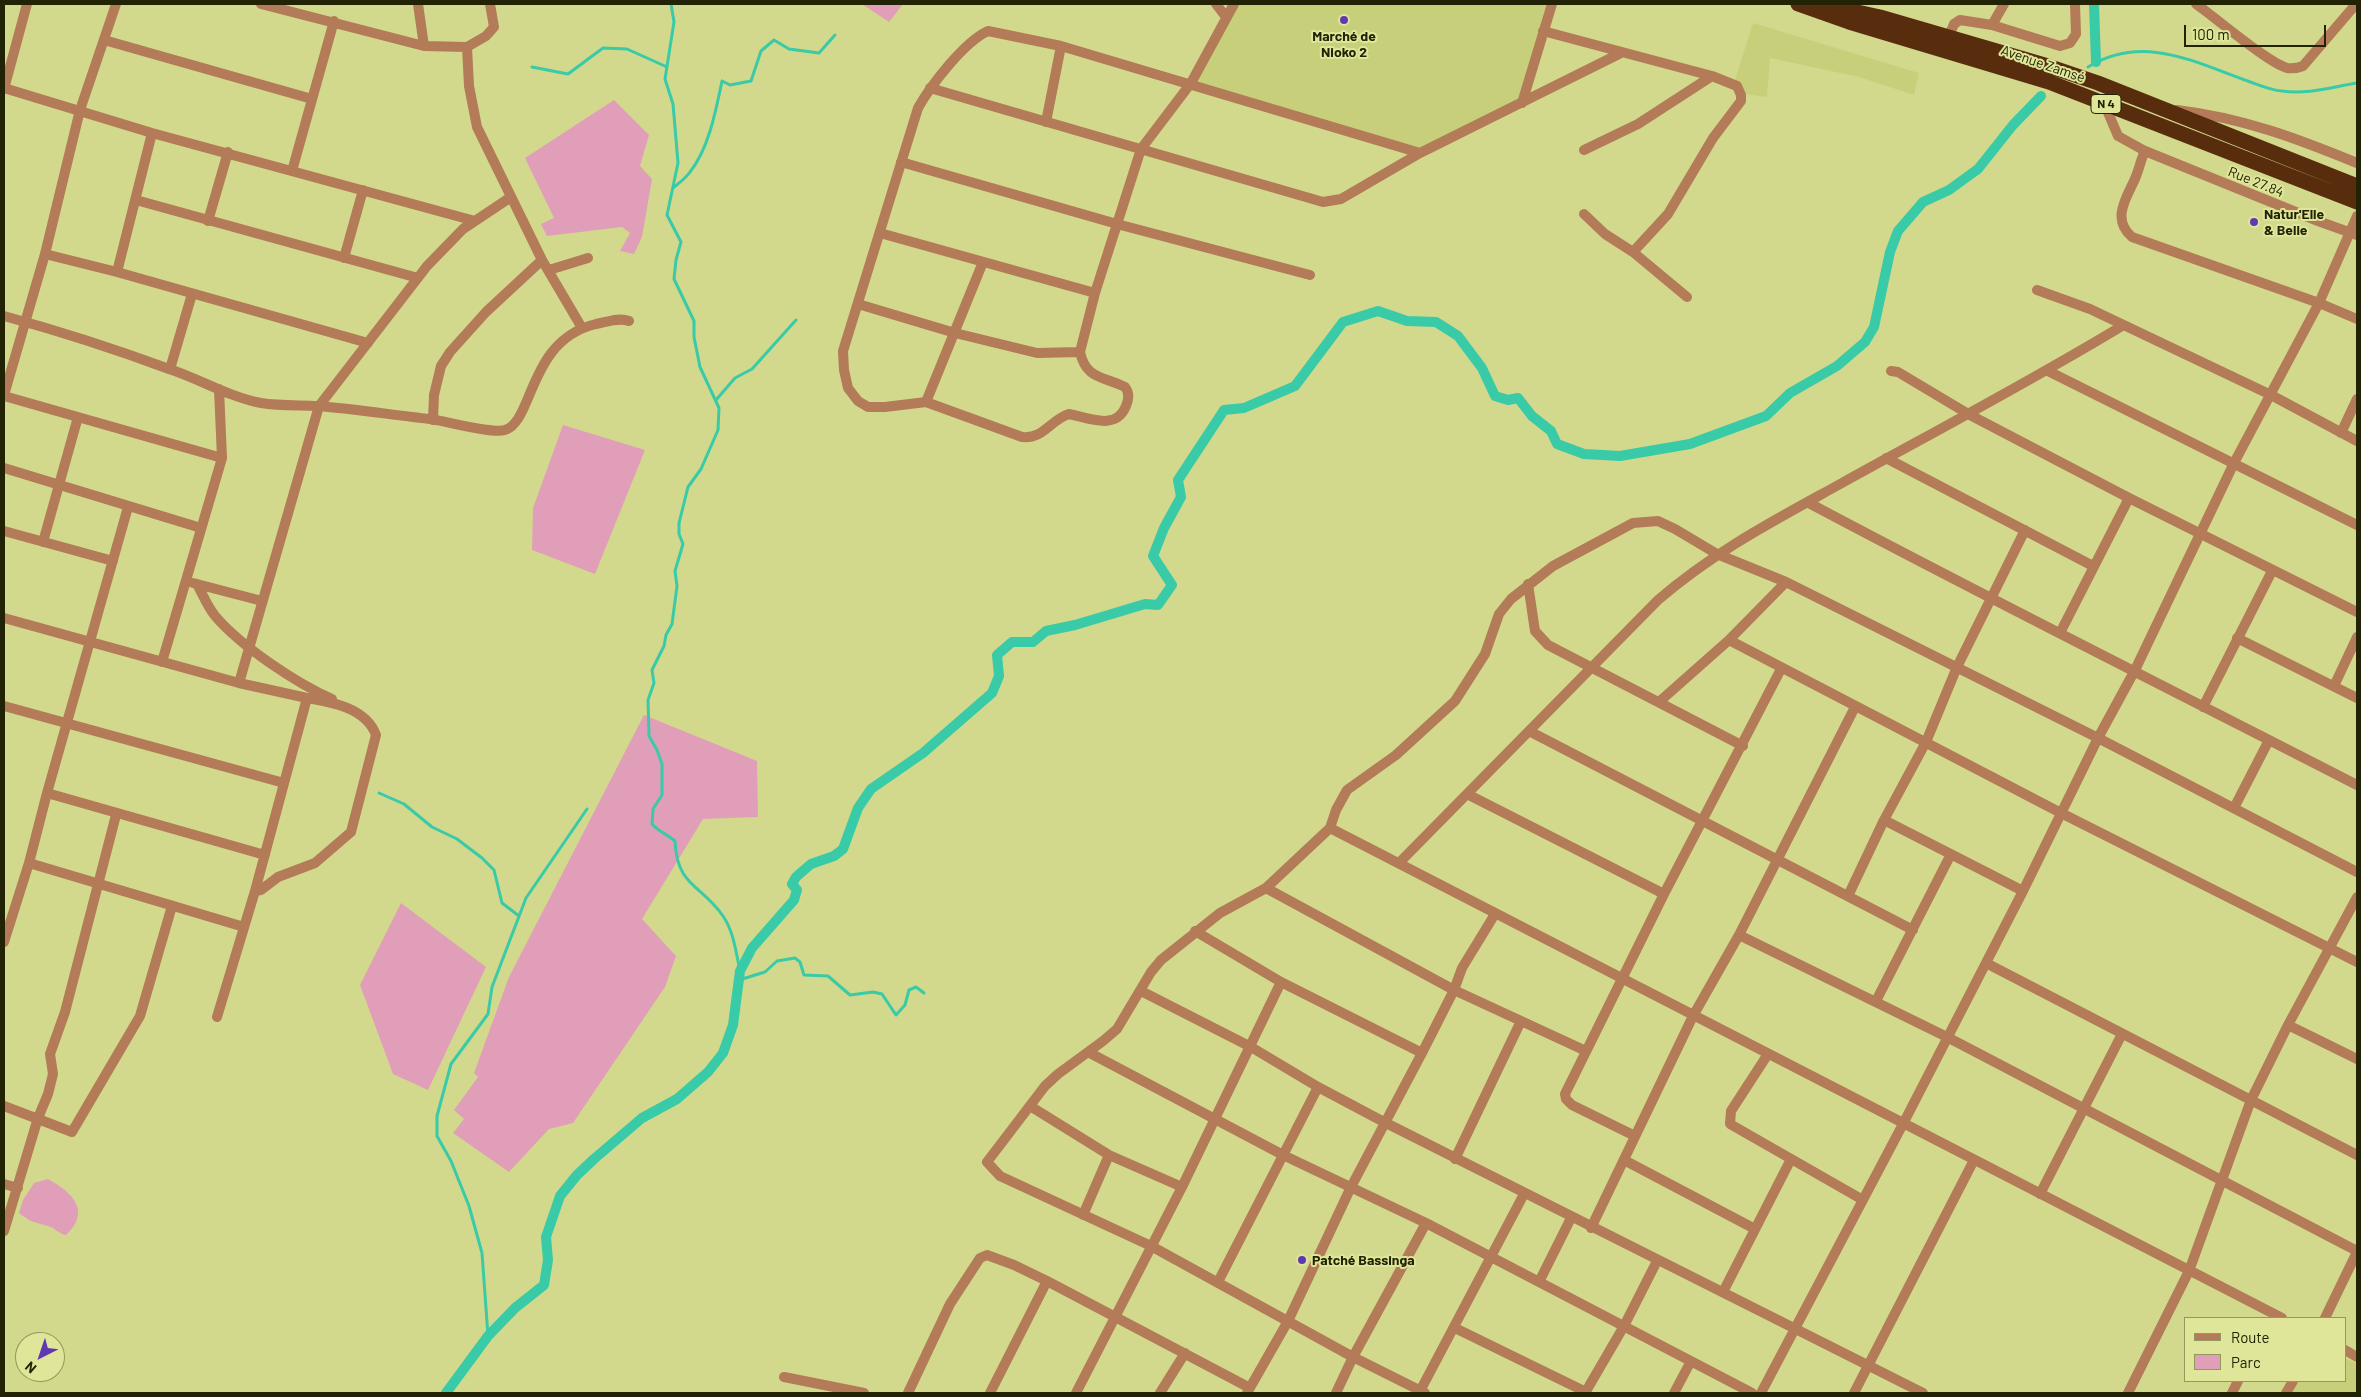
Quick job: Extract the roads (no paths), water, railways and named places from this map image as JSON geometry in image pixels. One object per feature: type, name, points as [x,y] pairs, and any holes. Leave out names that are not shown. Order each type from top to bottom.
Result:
[{"type":"highway","name":"Avenue Zamsé","points":[[1798,4],[1849,22],[2026,74],[2357,202]]},
{"type":"highway","name":"Avenue Zamsé","points":[[1821,4],[1850,9],[1949,36],[2048,66],[2357,186]]},
{"type":"street","points":[[28,4],[4,88],[152,132],[475,221]]},
{"type":"street","points":[[116,4],[80,110],[45,254],[4,395],[222,458]]},
{"type":"street","points":[[261,4],[424,46],[467,47],[486,36],[494,27],[490,4]]},
{"type":"street","points":[[418,4],[424,46]]},
{"type":"street","points":[[1216,4],[1226,17]]},
{"type":"street","points":[[1234,4],[1191,83],[1141,150],[1095,293],[1080,352],[1084,366],[1088,371],[1128,390],[1128,401],[1124,410],[1116,419],[1109,421],[1090,420],[1069,414],[1037,436],[1022,437],[926,402],[868,407],[858,400],[848,388],[843,352],[918,108],[930,88],[974,40],[988,31],[1061,46],[1191,83],[1420,153]]},
{"type":"street","points":[[1522,103],[1552,4]]},
{"type":"street","points":[[1992,25],[2004,4]]},
{"type":"street","points":[[1949,36],[1954,24],[1960,20],[1992,25],[2060,46],[2070,43],[2076,34],[2075,4]]},
{"type":"street","points":[[2196,4],[2272,61],[2287,68],[2296,68],[2303,66],[2356,4]]},
{"type":"street","points":[[292,171],[334,22]]},
{"type":"street","points":[[1543,31],[1712,76],[1737,86],[1742,95],[1741,101],[1712,138],[1668,214],[1633,252]]},
{"type":"street","points":[[104,40],[312,99]]},
{"type":"street","points":[[1046,122],[1061,46]]},
{"type":"street","points":[[467,47],[469,86],[477,127],[542,260],[582,328]]},
{"type":"street","points":[[930,88],[1323,202],[1341,199],[1351,194],[1420,153],[1621,53]]},
{"type":"street","points":[[1584,150],[1638,124],[1712,76]]},
{"type":"street","name":"Rue 27.84","points":[[2104,103],[2118,136],[2145,151],[2292,211],[2354,234]]},
{"type":"street","points":[[2160,108],[2217,114],[2246,122],[2357,164]]},
{"type":"street","points":[[117,272],[152,132]]},
{"type":"street","points":[[2145,151],[2135,179],[2122,205],[2121,215],[2125,231],[2132,237],[2319,303],[2357,319]]},
{"type":"street","points":[[208,221],[228,152]]},
{"type":"street","points":[[901,162],[1117,224],[1310,275]]},
{"type":"street","points":[[344,258],[363,190]]},
{"type":"street","points":[[239,683],[319,406],[418,278],[463,229],[512,197]]},
{"type":"street","points":[[136,200],[418,278]]},
{"type":"street","points":[[1584,214],[1605,234],[1633,252],[1687,297]]},
{"type":"street","points":[[1761,1393],[1903,1124],[2023,891],[2098,738],[2135,670],[2234,463],[2271,396],[2354,234],[2357,216]]},
{"type":"street","points":[[880,233],[1095,293]]},
{"type":"street","points":[[45,254],[117,272],[368,343]]},
{"type":"street","points":[[549,270],[588,258]]},
{"type":"street","points":[[433,420],[434,395],[441,366],[450,352],[486,312],[542,260]]},
{"type":"street","points":[[926,402],[983,262]]},
{"type":"street","points":[[2037,290],[2090,309],[2271,396],[2357,441]]},
{"type":"street","points":[[170,369],[192,294]]},
{"type":"street","points":[[858,304],[955,333],[1037,353],[1080,352]]},
{"type":"street","points":[[4,316],[170,369],[219,389],[261,403],[319,406],[433,420],[494,430],[505,430],[516,422],[536,376],[553,349],[569,334],[582,328],[620,319],[630,321]]},
{"type":"street","points":[[1399,863],[1658,600],[1689,573],[1717,554],[1807,502],[2048,371],[2122,326]]},
{"type":"street","points":[[1891,371],[1898,372],[1970,414],[2272,572],[2357,612]]},
{"type":"street","points":[[2048,371],[2357,525]]},
{"type":"street","points":[[162,662],[222,458],[219,389]]},
{"type":"street","points":[[2341,433],[2357,399]]},
{"type":"street","points":[[43,542],[78,417]]},
{"type":"street","points":[[1886,458],[2093,566]]},
{"type":"street","points":[[4,468],[201,528]]},
{"type":"street","points":[[2060,633],[2129,498]]},
{"type":"street","points":[[1807,502],[1989,599],[2135,670],[2203,707],[2357,785]]},
{"type":"street","points":[[4,942],[29,863],[128,507]]},
{"type":"street","points":[[1524,1194],[1422,1392],[1353,1357],[1151,1246],[1000,1176],[987,1162],[1045,1086],[1116,1029],[1151,972],[1161,960],[1195,931],[1239,902],[1266,888],[1330,828],[1336,810],[1347,790],[1396,755],[1455,700],[1485,654],[1499,614],[1511,599],[1553,566],[1632,523],[1658,521],[1675,528],[1717,554],[1786,582],[2098,738],[2357,872]]},
{"type":"street","points":[[1848,896],[1884,820],[1926,742],[1957,667],[1989,599],[2025,530]]},
{"type":"street","points":[[4,531],[113,561]]},
{"type":"street","points":[[2203,707],[2272,572]]},
{"type":"street","points":[[185,581],[262,601]]},
{"type":"street","points":[[1659,702],[1729,640],[1786,582]]},
{"type":"street","points":[[197,584],[214,616],[283,672],[353,708],[370,722],[376,735],[351,832],[315,862],[278,877],[261,890],[255,891]]},
{"type":"street","points":[[1528,584],[1535,631],[1540,639],[1590,668],[1743,746]]},
{"type":"street","points":[[4,618],[239,683],[339,705],[358,713]]},
{"type":"street","points":[[2334,686],[2357,637]]},
{"type":"street","points":[[2237,638],[2357,698]]},
{"type":"street","points":[[1729,640],[2061,813],[2357,962]]},
{"type":"street","points":[[1635,1136],[1572,1105],[1566,1099],[1566,1094],[1664,894],[1704,822],[1782,669]]},
{"type":"street","points":[[217,1017],[265,856],[307,698]]},
{"type":"street","points":[[4,706],[284,782]]},
{"type":"street","points":[[1590,1228],[1693,1016],[1778,861],[1855,707]]},
{"type":"street","points":[[1530,731],[1913,930]]},
{"type":"street","points":[[2234,808],[2269,740]]},
{"type":"street","points":[[47,793],[116,815],[265,856]]},
{"type":"street","points":[[1468,794],[1664,894]]},
{"type":"street","points":[[4,1231],[38,1118],[48,1094],[52,1074],[50,1054],[65,1012],[100,884],[116,815]]},
{"type":"street","points":[[1884,820],[2023,891]]},
{"type":"street","points":[[1330,828],[2189,1270],[2275,1317]]},
{"type":"street","points":[[1876,1001],[1951,854]]},
{"type":"street","points":[[29,863],[244,928]]},
{"type":"street","points":[[1266,888],[1454,990],[1586,1051]]},
{"type":"street","points":[[2128,1393],[2189,1270],[2251,1100],[2288,1025],[2357,897]]},
{"type":"street","points":[[4,1106],[72,1132],[140,1016],[172,906]]},
{"type":"street","points":[[908,1393],[950,1304],[980,1258],[986,1255],[1047,1281],[1185,1353],[1249,1391],[1288,1321],[1351,1187],[1454,990],[1462,968],[1495,914]]},
{"type":"street","points":[[1195,931],[1281,982],[1422,1053]]},
{"type":"street","points":[[1739,935],[1947,1037],[2357,1252],[2325,1317]]},
{"type":"street","points":[[1986,963],[2357,1155]]},
{"type":"street","points":[[1076,1393],[1182,1187],[1281,982]]},
{"type":"street","points":[[1141,991],[1251,1047],[1318,1087],[1384,1122],[1590,1228],[1724,1292],[1794,1330],[1923,1393]]},
{"type":"street","points":[[1454,1158],[1521,1021]]},
{"type":"street","points":[[2288,1025],[2357,1059]]},
{"type":"street","points":[[2040,1194],[2122,1034]]},
{"type":"street","points":[[1088,1052],[1282,1156],[1426,1223],[1752,1393]]},
{"type":"street","points":[[1768,1054],[1731,1111],[1730,1124],[1863,1200]]},
{"type":"street","points":[[1218,1282],[1318,1087]]},
{"type":"street","points":[[1030,1106],[1109,1155],[1182,1187]]},
{"type":"street","points":[[1083,1215],[1109,1155]]},
{"type":"street","points":[[1724,1292],[1791,1159]]},
{"type":"street","points":[[1624,1160],[1756,1229]]},
{"type":"street","points":[[1854,1393],[1974,1160]]},
{"type":"street","points":[[4,1184],[18,1188]]},
{"type":"street","points":[[1539,1282],[1571,1218]]},
{"type":"street","points":[[1336,1393],[1353,1357],[1426,1223]]},
{"type":"street","points":[[1455,1328],[1585,1393],[1624,1326],[1658,1261]]},
{"type":"street","points":[[990,1393],[1047,1281]]},
{"type":"street","points":[[2346,1351],[2357,1357]]},
{"type":"street","points":[[1160,1393],[1185,1353]]},
{"type":"street","points":[[1674,1393],[1691,1362]]},
{"type":"street","points":[[784,1377],[864,1393]]},
{"type":"street","points":[[2286,1393],[2292,1382]]},
{"type":"waterway","points":[[671,4],[674,22],[665,79],[673,104],[678,163],[667,215],[681,242],[676,260],[674,279],[694,321],[694,337],[700,367],[719,408],[718,430],[701,469],[688,487],[679,523],[679,534],[683,544],[675,571],[677,586],[672,624],[652,670],[654,683],[648,700],[649,736],[662,764],[662,795],[653,809],[652,824],[675,841],[680,868],[685,877],[715,905],[727,922],[740,971]]},
{"type":"waterway","points":[[2094,4],[2096,62]]},
{"type":"waterway","points":[[673,188],[688,174],[702,152],[711,128],[722,81],[730,85],[751,81],[761,51],[774,40],[789,49],[819,53],[835,35]]},
{"type":"waterway","points":[[532,67],[568,74],[603,48],[627,49],[667,67]]},
{"type":"waterway","points":[[2088,67],[2108,57],[2128,52],[2147,52],[2167,54],[2186,59],[2263,87],[2277,90],[2291,92],[2310,91],[2357,83]]},
{"type":"waterway","points":[[446,1393],[488,1336],[515,1308],[544,1285],[548,1260],[546,1237],[560,1196],[577,1175],[642,1118],[677,1099],[708,1072],[723,1053],[733,1025],[740,971],[752,948],[794,900],[797,890],[792,884],[796,877],[811,864],[834,856],[843,849],[858,808],[871,789],[923,753],[992,693],[999,676],[997,655],[1012,642],[1033,642],[1046,631],[1075,625],[1145,604],[1158,605],[1172,585],[1153,556],[1164,528],[1181,497],[1178,480],[1224,410],[1244,408],[1295,386],[1343,322],[1378,311],[1407,321],[1436,322],[1458,336],[1482,368],[1495,396],[1508,400],[1518,398],[1532,416],[1551,431],[1557,444],[1584,454],[1620,456],[1690,444],[1766,416],[1790,393],[1837,366],[1865,342],[1874,327],[1890,252],[1898,231],[1923,202],[1949,190],[1978,169],[2013,125],[2041,96]]},
{"type":"waterway","points":[[716,400],[735,378],[752,369],[796,320]]},
{"type":"waterway","points":[[379,793],[404,804],[432,827],[457,839],[482,858],[494,870],[502,903],[519,916]]},
{"type":"waterway","points":[[488,1336],[482,1253],[469,1206],[451,1161],[437,1136],[437,1116],[451,1064],[488,1014],[492,987],[526,898],[587,809]]},
{"type":"waterway","points":[[739,980],[765,972],[777,961],[795,958],[800,962],[804,975],[828,976],[850,995],[873,992],[882,994],[896,1015],[905,1005],[909,990],[916,987],[924,993]]},
{"type":"place","name":"Marché de Nioko 2","points":[[1344,20]]},
{"type":"place","name":"Natur'Elle & Belle","points":[[2254,222]]},
{"type":"place","name":"Patché Bassinga","points":[[1302,1260]]}]
